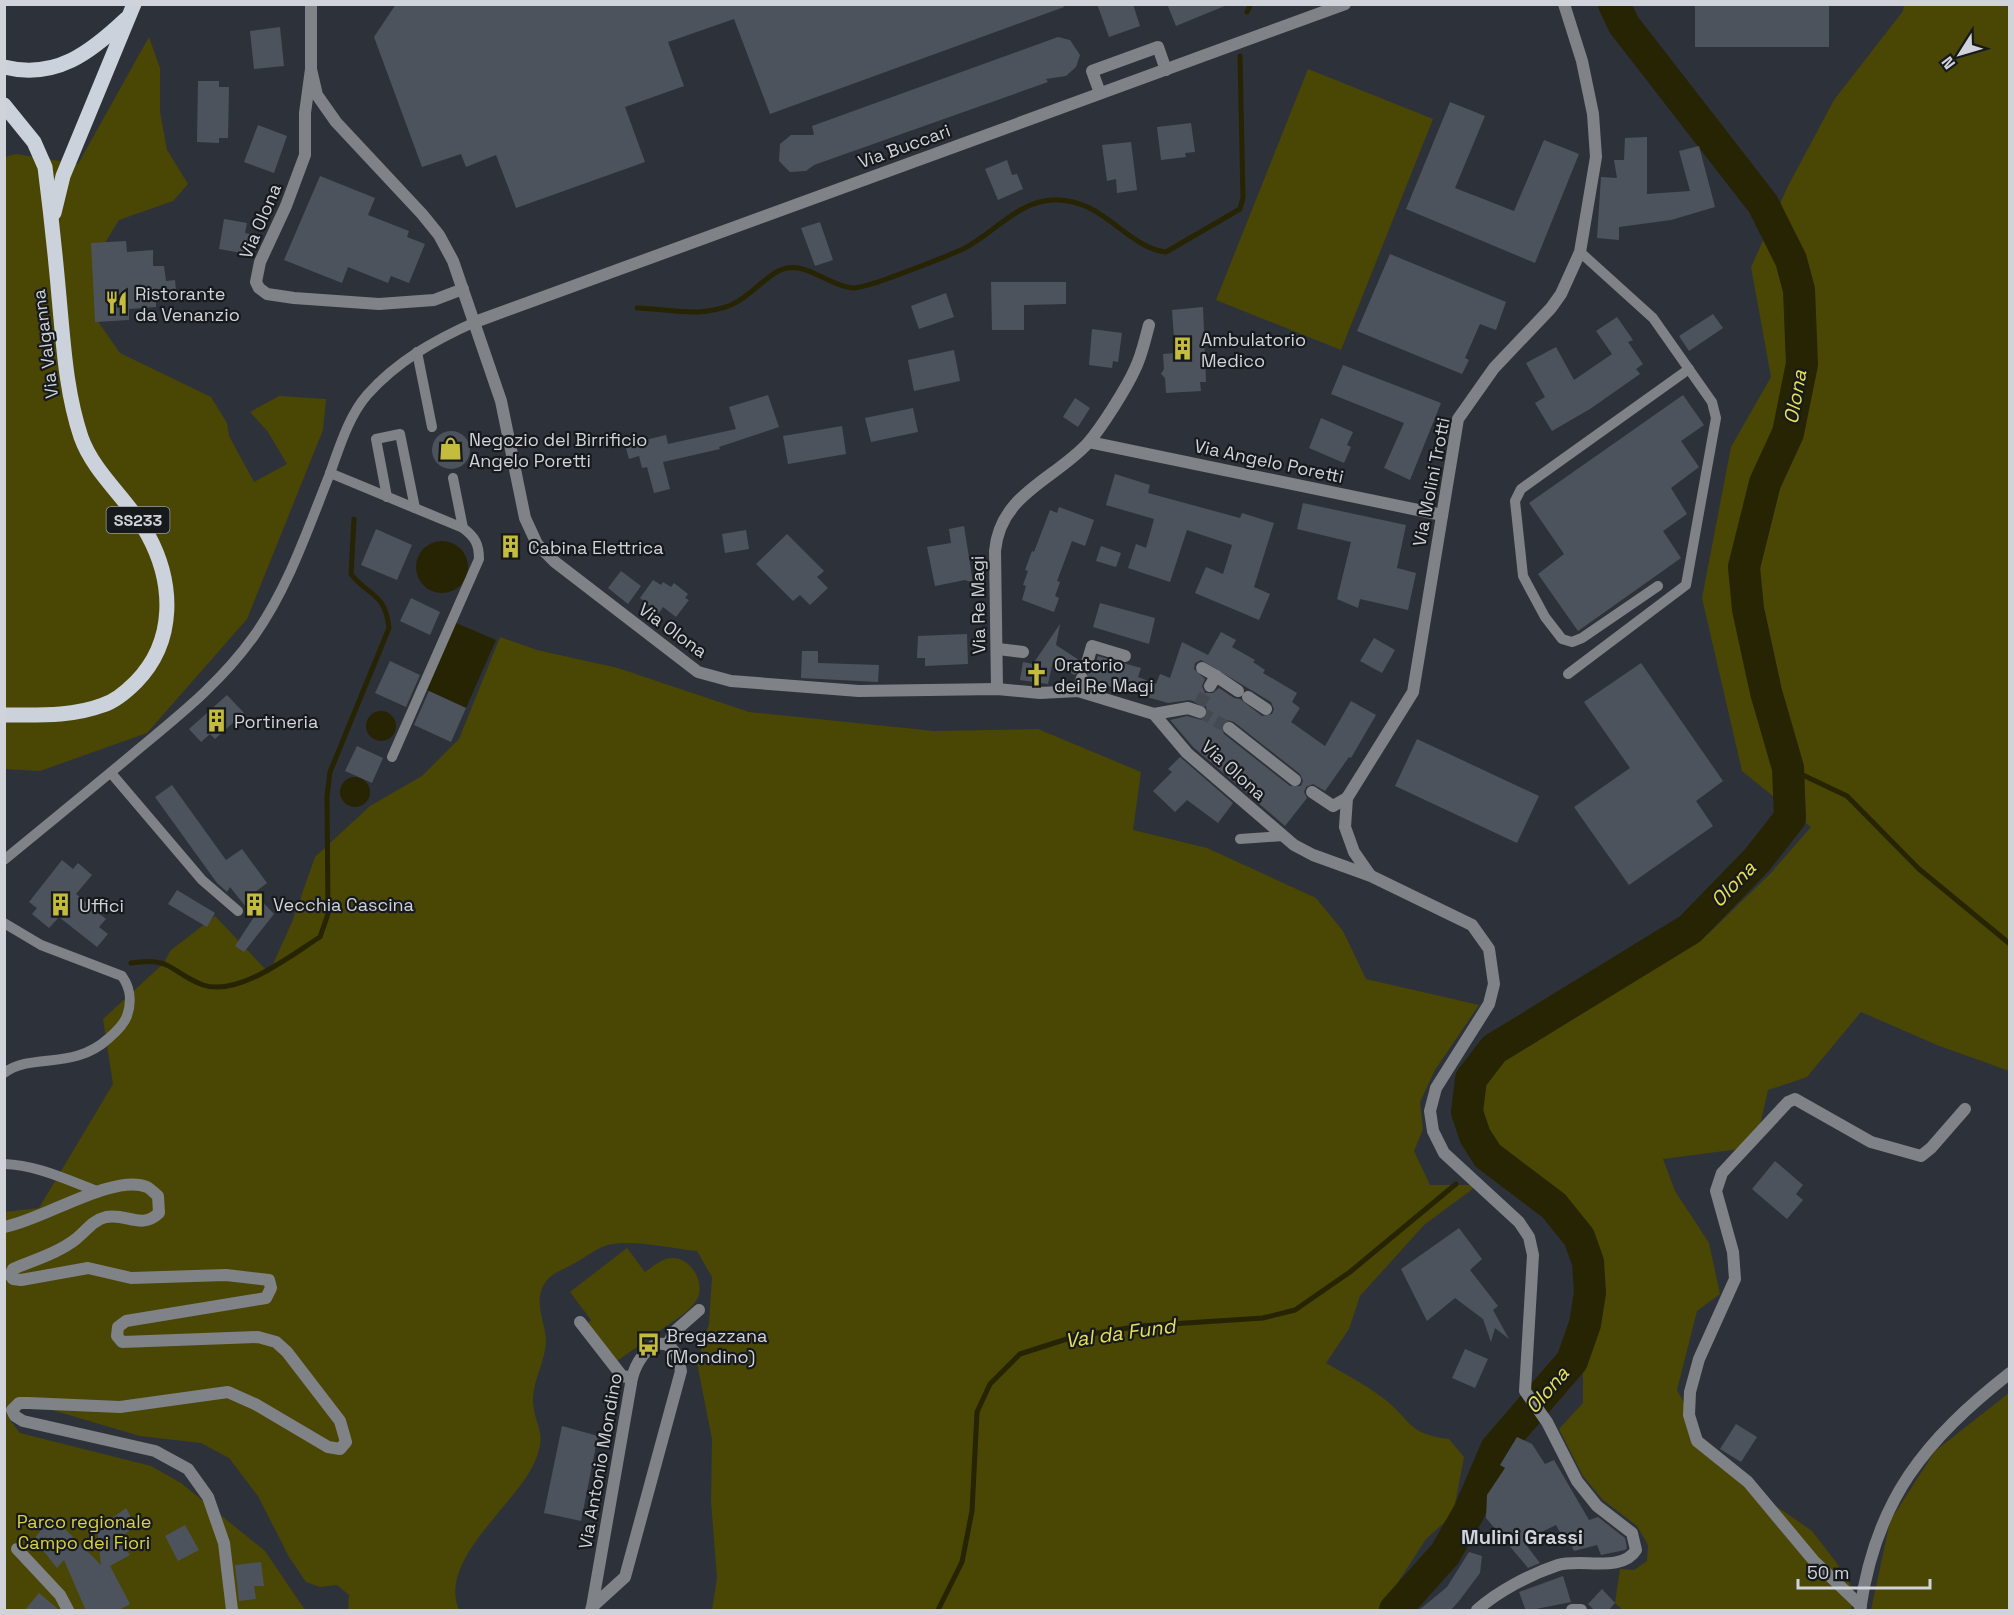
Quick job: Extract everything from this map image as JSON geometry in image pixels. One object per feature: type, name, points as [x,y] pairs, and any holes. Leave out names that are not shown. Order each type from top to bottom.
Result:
[{"type":"main road","points":[[4,67],[16,70],[41,69],[70,62],[97,47],[132,9]]},
{"type":"main road","name":"SS233","points":[[52,222],[63,176],[132,9]]},
{"type":"main road","name":"SS233","points":[[4,105],[34,142],[42,159],[52,222]]},
{"type":"main road","name":"Via Valganna","points":[[4,715],[68,715],[106,705],[128,690],[146,672],[163,641],[167,609],[164,572],[147,534],[98,467],[82,440],[68,389],[52,222]]},
{"type":"street","name":"Via Olona","points":[[311,4],[311,69],[305,113],[305,155],[286,206],[260,261],[256,282],[259,288],[267,294],[294,298],[379,304],[434,300],[463,289]]},
{"type":"street","name":"Via Buccari","points":[[476,322],[1345,4]]},
{"type":"street","name":"Via Molini Trotti","points":[[1371,876],[1354,852],[1345,827],[1347,798],[1413,692],[1458,419],[1494,368],[1551,308],[1561,294],[1580,252],[1596,156],[1593,114],[1582,61],[1564,4]]},
{"type":"street","points":[[1100,93],[1092,71],[1158,47],[1166,70]]},
{"type":"street","name":"Via Olona","points":[[311,69],[317,95],[336,123],[439,235],[453,261],[476,322],[501,401],[525,518],[537,544],[555,562],[698,672],[731,681],[824,689],[997,689],[1040,693],[1078,691],[1154,714],[1187,753],[1283,836],[1313,855],[1371,876],[1472,925],[1489,949],[1494,984],[1489,1004],[1436,1088],[1430,1111],[1433,1131],[1444,1153],[1519,1222],[1529,1237],[1533,1255],[1525,1390],[1547,1422],[1577,1481],[1597,1506],[1632,1533],[1636,1550],[1624,1561],[1560,1565],[1527,1578],[1477,1611]]},
{"type":"street","name":"Via Re Magi","points":[[997,689],[995,551],[996,537],[1003,520],[1012,505],[1058,470],[1089,442],[1136,368],[1149,325]]},
{"type":"street","name":"Via Angelo Poretti","points":[[1089,442],[1442,515]]},
{"type":"street","points":[[1086,663],[1092,646],[1125,656]]},
{"type":"street","name":"Via Re Magi","points":[[998,649],[1023,652]]},
{"type":"street","points":[[1202,668],[1213,681],[1243,694],[1266,709]]},
{"type":"street","points":[[1078,691],[1082,678]]},
{"type":"street","points":[[1154,714],[1199,709]]},
{"type":"street","points":[[1229,728],[1294,780]]},
{"type":"street","points":[[1312,792],[1332,806],[1347,798]]},
{"type":"street","points":[[1861,1608],[1814,1561],[1748,1482],[1697,1441],[1689,1415],[1690,1392],[1699,1359],[1735,1279],[1733,1252],[1716,1191],[1722,1173],[1788,1101],[1795,1099],[1870,1142],[1921,1156],[1965,1109]]},
{"type":"street","points":[[4,1227],[21,1223],[97,1191],[123,1186],[147,1187],[158,1196],[159,1213],[145,1222],[106,1217],[89,1225],[76,1238],[58,1250],[13,1269],[10,1275],[13,1279],[21,1280],[88,1268],[131,1278],[226,1275],[269,1280],[271,1288],[266,1298],[126,1321],[118,1327],[117,1336],[122,1342],[258,1337],[276,1342],[287,1352],[340,1421],[346,1442],[340,1449],[321,1444],[255,1404],[228,1392],[120,1407],[28,1402],[19,1403],[12,1410],[15,1416],[23,1421],[155,1451],[188,1469],[208,1497],[224,1543],[232,1611]]},
{"type":"street","points":[[668,1344],[674,1332],[699,1310]]},
{"type":"street","points":[[580,1322],[622,1376],[632,1378]]},
{"type":"street","name":"Via Antonio Mondino","points":[[660,1343],[668,1344],[678,1355],[681,1371],[625,1577],[592,1609],[632,1378],[641,1356],[660,1343]]},
{"type":"street","points":[[1861,1608],[1876,1545],[1893,1502],[1909,1474],[1941,1433],[2010,1373]]},
{"type":"street","points":[[17,1549],[60,1595],[68,1611]]},
{"type":"street","points":[[1572,1611],[1581,1611]]},
{"type":"lane","points":[[1568,674],[1686,585],[1716,418],[1712,402],[1653,318],[1580,252]]},
{"type":"lane","points":[[4,860],[198,700],[230,668],[254,636],[298,555],[350,423],[366,396],[388,374],[417,352],[441,337],[476,322]]},
{"type":"lane","points":[[417,352],[432,427]]},
{"type":"lane","points":[[1658,585],[1582,638],[1572,642],[1562,639],[1545,617],[1523,576],[1515,501],[1521,489],[1689,369]]},
{"type":"lane","points":[[387,497],[376,438],[400,434],[415,508]]},
{"type":"lane","points":[[330,473],[463,528],[479,545],[479,559],[392,757]]},
{"type":"lane","points":[[453,478],[463,528]]},
{"type":"lane","points":[[111,773],[202,880],[238,911]]},
{"type":"lane","points":[[1240,839],[1283,836]]},
{"type":"lane","points":[[4,923],[40,945],[122,976],[128,985],[131,1003],[125,1020],[101,1046],[64,1061],[15,1065],[4,1072]]},
{"type":"lane","points":[[4,1164],[20,1165],[51,1173],[97,1191]]},
{"type":"green space","points":[[1904,5],[2009,5],[2009,1071],[1937,1045],[1861,1012],[1807,1077],[1768,1090],[1755,1147],[1663,1159],[1675,1191],[1709,1243],[1720,1294],[1697,1311],[1677,1390],[1718,1466],[1812,1531],[1855,1592],[1851,1610],[1623,1610],[1615,1603],[1620,1569],[1634,1570],[1647,1561],[1648,1545],[1637,1526],[1603,1500],[1583,1476],[1559,1429],[1583,1403],[1583,1355],[1595,1325],[1600,1291],[1598,1259],[1587,1232],[1555,1192],[1499,1148],[1483,1129],[1477,1108],[1482,1082],[1500,1055],[1708,934],[1770,874],[1811,827],[1742,771],[1702,598],[1731,447],[1771,377],[1751,267],[1788,186],[1834,100],[1903,11]]},
{"type":"green space","points":[[149,37],[160,68],[160,112],[167,150],[188,184],[173,201],[119,220],[94,261],[99,323],[120,353],[211,397],[227,423],[229,436],[254,482],[287,464],[268,432],[250,412],[279,396],[326,399],[323,430],[247,619],[147,733],[40,771],[5,769],[5,157],[16,154],[78,164]]},
{"type":"green space","points":[[1308,69],[1433,119],[1341,350],[1216,300]]},
{"type":"green space","name":"Parco regionale Campo dei Fiori","points":[[500,637],[537,650],[618,668],[749,712],[934,731],[1038,729],[1141,772],[1133,830],[1207,848],[1316,898],[1343,931],[1366,979],[1479,1005],[1435,1070],[1420,1102],[1423,1129],[1414,1151],[1430,1185],[1478,1185],[1424,1225],[1360,1296],[1349,1329],[1326,1363],[1383,1398],[1417,1430],[1435,1437],[1449,1439],[1464,1457],[1454,1509],[1448,1519],[1426,1539],[1380,1610],[712,1610],[717,1578],[711,1501],[712,1439],[697,1363],[709,1324],[712,1277],[697,1251],[649,1244],[623,1243],[602,1247],[554,1274],[543,1286],[540,1294],[540,1309],[546,1340],[544,1356],[533,1394],[534,1411],[540,1435],[539,1449],[527,1476],[469,1551],[459,1571],[455,1591],[459,1610],[348,1610],[349,1595],[337,1585],[320,1587],[306,1582],[289,1557],[258,1496],[229,1458],[201,1443],[140,1436],[28,1403],[11,1405],[9,1419],[20,1433],[151,1466],[181,1483],[265,1551],[305,1610],[5,1610],[4,1212],[39,1208],[113,1084],[103,1019],[164,963],[170,951],[215,916],[269,973],[292,922],[315,857],[370,806],[422,776],[459,739]]},
{"type":"green space","points":[[627,1248],[645,1272],[666,1259],[680,1259],[686,1262],[695,1273],[700,1287],[695,1302],[685,1313],[617,1361],[587,1324],[591,1320],[570,1292]]},
{"type":"green space","points":[[2009,1393],[2009,1610],[1871,1610],[1890,1521],[1935,1451]]},
{"type":"shaded area","points":[[442,541],[456,545],[464,553],[468,567],[464,581],[456,589],[442,593],[428,589],[420,581],[416,567],[420,553],[428,545]]},
{"type":"shaded area","points":[[456,623],[496,640],[466,708],[427,690]]},
{"type":"shaded area","points":[[381,711],[387,712],[395,720],[395,732],[387,740],[381,741],[375,740],[367,732],[366,726],[367,720],[375,712]]},
{"type":"shaded area","points":[[355,777],[361,778],[369,786],[369,798],[361,806],[355,807],[349,806],[341,798],[340,792],[341,786],[349,778]]},
{"type":"building","points":[[396,4],[1063,4],[1064,7],[770,114],[734,19],[668,42],[684,86],[625,107],[645,162],[516,208],[496,155],[466,167],[461,154],[422,167],[374,37]]},
{"type":"building","points":[[1097,4],[1133,4],[1140,26],[1109,37]]},
{"type":"building","points":[[1167,4],[1227,4],[1227,5],[1176,26]]},
{"type":"building","points":[[1695,4],[1829,4],[1829,47],[1695,47]]},
{"type":"building","points":[[280,27],[284,66],[254,69],[250,31]]},
{"type":"building","points":[[1058,37],[1070,40],[1080,55],[1076,67],[1066,76],[1046,79],[1048,82],[814,165],[806,171],[790,172],[779,161],[780,144],[791,135],[814,135],[812,126]]},
{"type":"building","points":[[198,81],[219,81],[219,87],[229,87],[228,138],[219,138],[219,143],[197,142]]},
{"type":"building","points":[[1450,102],[1485,116],[1455,188],[1514,211],[1544,140],[1579,154],[1535,263],[1406,209]]},
{"type":"building","points":[[1191,123],[1195,152],[1185,153],[1186,157],[1161,160],[1157,127]]},
{"type":"building","points":[[258,125],[287,136],[274,173],[244,162]]},
{"type":"building","points":[[1647,137],[1647,194],[1690,191],[1679,151],[1699,146],[1715,207],[1671,220],[1619,227],[1619,240],[1597,238],[1601,177],[1617,178],[1614,160],[1624,160],[1625,138]]},
{"type":"building","points":[[1131,142],[1137,190],[1117,193],[1116,179],[1107,181],[1102,145]]},
{"type":"building","points":[[1007,160],[1012,175],[1017,174],[1023,189],[998,200],[985,169]]},
{"type":"building","points":[[320,176],[375,198],[368,215],[409,231],[407,237],[425,244],[409,283],[391,276],[388,283],[348,267],[342,283],[284,260]]},
{"type":"building","points":[[224,219],[247,223],[245,233],[250,234],[247,254],[219,249]]},
{"type":"building","points":[[820,222],[833,260],[815,266],[801,228]]},
{"type":"building","points":[[126,241],[127,252],[153,250],[153,266],[164,266],[166,281],[175,280],[177,300],[156,301],[156,307],[129,309],[129,320],[95,322],[91,243]]},
{"type":"building","points":[[1390,254],[1506,302],[1496,330],[1480,324],[1465,358],[1469,360],[1462,374],[1357,331]]},
{"type":"building","points":[[991,282],[1066,282],[1066,304],[1024,305],[1024,330],[992,330]]},
{"type":"building","points":[[946,293],[954,317],[919,329],[911,306]]},
{"type":"building","name":"Ambulatorio Medico","points":[[1203,307],[1206,382],[1200,382],[1201,391],[1166,393],[1165,378],[1161,374],[1164,369],[1163,354],[1175,353],[1172,310]]},
{"type":"building","points":[[1713,314],[1723,328],[1689,351],[1679,336]]},
{"type":"building","points":[[1617,317],[1633,340],[1628,342],[1643,364],[1636,369],[1640,374],[1590,409],[1552,431],[1535,403],[1545,397],[1526,363],[1556,347],[1574,380],[1612,354],[1596,331]]},
{"type":"building","points":[[1092,329],[1122,333],[1118,362],[1113,361],[1112,368],[1089,365]]},
{"type":"building","points":[[954,350],[960,381],[914,391],[908,360]]},
{"type":"building","points":[[1343,365],[1441,403],[1410,480],[1384,468],[1404,423],[1331,394]]},
{"type":"building","points":[[768,395],[779,427],[719,447],[720,449],[663,462],[670,489],[654,493],[647,467],[642,468],[639,456],[629,459],[625,445],[666,435],[668,444],[736,429],[729,407]]},
{"type":"building","points":[[1683,395],[1704,425],[1681,441],[1699,467],[1671,488],[1687,514],[1663,531],[1681,558],[1578,631],[1538,574],[1564,554],[1529,503]]},
{"type":"building","points":[[1075,398],[1090,408],[1078,427],[1063,417]]},
{"type":"building","points":[[913,408],[918,432],[871,442],[865,418]]},
{"type":"building","points":[[1321,418],[1353,432],[1347,445],[1351,447],[1344,463],[1309,448]]},
{"type":"building","points":[[842,426],[846,454],[788,464],[783,436]]},
{"type":"building","name":"Negozio del Birrificio Angelo Poretti","points":[[451,431],[464,437],[470,450],[464,463],[451,469],[438,463],[432,450],[438,437]]},
{"type":"building","points":[[1115,474],[1150,485],[1148,493],[1240,518],[1242,513],[1274,523],[1254,587],[1270,594],[1259,620],[1195,593],[1206,567],[1223,574],[1232,545],[1187,530],[1170,582],[1128,568],[1136,544],[1146,548],[1154,519],[1106,505]]},
{"type":"building","points":[[1303,503],[1406,525],[1397,568],[1416,573],[1408,610],[1360,599],[1358,608],[1337,599],[1351,542],[1297,529]]},
{"type":"building","points":[[1059,507],[1094,520],[1085,546],[1072,541],[1057,581],[1060,582],[1055,596],[1059,598],[1054,612],[1022,600],[1026,586],[1023,585],[1028,571],[1025,570],[1032,551],[1034,552],[1050,510],[1057,513]]},
{"type":"building","points":[[964,526],[973,583],[965,580],[935,586],[927,547],[951,543],[949,529]]},
{"type":"building","points":[[376,529],[412,545],[397,580],[361,565]]},
{"type":"building","points":[[746,530],[749,549],[725,553],[722,534]]},
{"type":"building","points":[[787,534],[824,571],[817,577],[828,588],[810,605],[800,595],[793,601],[756,564]]},
{"type":"building","points":[[1101,546],[1121,553],[1116,567],[1096,561]]},
{"type":"building","points":[[621,571],[641,586],[628,604],[608,588]]},
{"type":"building","points":[[653,580],[671,587],[674,583],[688,594],[685,598],[689,600],[676,617],[663,607],[659,613],[640,598]]},
{"type":"building","points":[[411,598],[440,612],[430,635],[400,621]]},
{"type":"building","points":[[1100,603],[1155,618],[1149,644],[1093,627]]},
{"type":"building","points":[[1060,624],[1056,645],[1079,660],[1083,670],[1074,675],[1053,661],[1048,684],[1020,680],[1023,662],[1033,664]]},
{"type":"building","points":[[1221,632],[1236,640],[1232,647],[1255,660],[1253,662],[1265,670],[1263,673],[1297,693],[1292,702],[1300,708],[1291,722],[1325,746],[1351,701],[1376,715],[1351,758],[1349,757],[1325,791],[1313,784],[1306,787],[1304,792],[1307,798],[1285,826],[1193,747],[1170,720],[1187,716],[1202,720],[1208,714],[1206,706],[1190,700],[1168,703],[1090,681],[1086,671],[1093,669],[1098,656],[1141,668],[1138,677],[1156,684],[1160,674],[1170,678],[1182,642],[1208,655]],"holes":[[[1201,660],[1271,702],[1274,709],[1272,714],[1262,716],[1240,699],[1234,698],[1219,688],[1213,693],[1205,693],[1202,686],[1205,679],[1194,669],[1195,663]],[[1227,720],[1234,722],[1300,774],[1303,781],[1301,786],[1290,786],[1224,734],[1221,726]]]},
{"type":"building","points":[[967,634],[968,664],[925,666],[925,658],[917,658],[918,636]]},
{"type":"building","points":[[1374,638],[1395,650],[1382,673],[1360,661]]},
{"type":"building","points":[[802,651],[818,651],[818,663],[879,665],[878,682],[801,678]]},
{"type":"building","points":[[390,661],[420,675],[406,707],[375,693]]},
{"type":"building","points":[[1641,663],[1723,781],[1696,801],[1713,826],[1629,885],[1574,807],[1630,768],[1584,702]]},
{"type":"building","points":[[429,691],[466,708],[451,742],[414,725]]},
{"type":"building","name":"Portineria","points":[[227,695],[244,713],[215,739],[210,734],[201,742],[189,729]]},
{"type":"building","points":[[1417,739],[1539,796],[1517,843],[1395,786]]},
{"type":"building","points":[[357,746],[383,758],[372,783],[345,771]]},
{"type":"building","points":[[1180,757],[1233,803],[1218,823],[1187,800],[1175,812],[1153,791],[1172,772],[1168,769]]},
{"type":"building","points":[[172,785],[226,860],[242,849],[267,883],[254,893],[274,914],[244,952],[235,946],[254,917],[230,887],[227,892],[217,883],[155,797]]},
{"type":"building","name":"Uffici","points":[[62,860],[73,869],[78,863],[92,875],[76,894],[106,919],[99,927],[108,934],[97,947],[59,917],[49,928],[32,914],[37,908],[29,902]]},
{"type":"building","points":[[177,890],[215,913],[207,927],[168,904]]},
{"type":"building","points":[[1775,1161],[1803,1185],[1796,1194],[1803,1200],[1787,1219],[1752,1189]]},
{"type":"building","points":[[1459,1228],[1482,1259],[1470,1270],[1498,1306],[1493,1310],[1509,1339],[1495,1328],[1491,1342],[1483,1319],[1455,1298],[1427,1321],[1401,1269]]},
{"type":"building","points":[[1465,1349],[1488,1359],[1475,1388],[1452,1378]]},
{"type":"building","points":[[1736,1424],[1757,1437],[1741,1462],[1720,1449]]},
{"type":"building","points":[[562,1426],[598,1436],[581,1521],[544,1513]]},
{"type":"building","points":[[1517,1437],[1532,1444],[1545,1464],[1554,1460],[1589,1520],[1598,1517],[1625,1538],[1627,1548],[1625,1550],[1601,1555],[1597,1545],[1574,1551],[1568,1539],[1564,1540],[1556,1525],[1523,1541],[1540,1563],[1528,1568],[1486,1518],[1487,1495],[1505,1468],[1500,1465]]},
{"type":"building","points":[[126,1508],[136,1526],[118,1539],[130,1555],[110,1566],[130,1604],[117,1611],[86,1611],[64,1560],[57,1568],[34,1539],[52,1516],[101,1565],[97,1529]]},
{"type":"building","points":[[185,1525],[199,1550],[178,1561],[165,1536]]},
{"type":"building","points":[[1469,1552],[1482,1556],[1480,1573],[1459,1601],[1450,1611],[1418,1611],[1447,1587]]},
{"type":"building","points":[[261,1562],[264,1586],[254,1586],[256,1599],[239,1601],[235,1565]]},
{"type":"building","points":[[1563,1576],[1571,1602],[1526,1611],[1519,1592]]},
{"type":"building","points":[[1602,1589],[1615,1603],[1608,1611],[1595,1611],[1588,1604]]},
{"type":"building","points":[[39,1593],[58,1609],[59,1611],[24,1611]]},
{"type":"waterway","points":[[1247,12],[1251,4]]},
{"type":"waterway","name":"Olona","points":[[1395,1610],[1445,1554],[1469,1512],[1496,1449],[1572,1361],[1585,1324],[1590,1293],[1588,1262],[1579,1237],[1554,1206],[1488,1156],[1475,1136],[1467,1112],[1471,1079],[1494,1049],[1690,929],[1757,860],[1790,818],[1788,768],[1766,692],[1748,609],[1744,567],[1765,483],[1788,433],[1802,364],[1799,290],[1791,260],[1763,204],[1624,25],[1614,4]]},
{"type":"waterway","points":[[637,308],[684,312],[719,309],[738,301],[773,274],[787,268],[803,269],[852,288],[865,286],[963,249],[1028,206],[1053,200],[1070,201],[1086,206],[1139,242],[1166,252],[1240,209],[1243,198],[1240,56]]},
{"type":"waterway","points":[[131,963],[145,961],[163,964],[203,985],[217,987],[232,985],[264,972],[320,937],[328,914],[327,796],[330,772],[389,628],[387,616],[380,601],[351,574],[354,519]]},
{"type":"waterway","points":[[1788,768],[1847,796],[1919,869],[2010,944]]},
{"type":"waterway","points":[[1477,1164],[1488,1156]]},
{"type":"waterway","name":"Val da Fund","points":[[938,1610],[962,1562],[972,1511],[977,1412],[990,1384],[1020,1354],[1073,1337],[1140,1326],[1263,1318],[1295,1310],[1350,1272],[1456,1184]]},
{"type":"tunnel","points":[[1199,705],[1210,686]]},
{"type":"tunnel","points":[[1200,712],[1229,728]]},
{"type":"place","name":"Ristorante da Venanzio","points":[[117,303]]},
{"type":"place","name":"Ambulatorio Medico","points":[[1183,349]]},
{"type":"place","name":"Negozio del Birrificio Angelo Poretti","points":[[451,449]]},
{"type":"place","name":"Cabina Elettrica","points":[[510,547]]},
{"type":"place","name":"Oratorio dei Re Magi","points":[[1036,674]]},
{"type":"place","name":"Portineria","points":[[216,721]]},
{"type":"place","name":"Vecchia Cascina","points":[[255,904]]},
{"type":"place","name":"Uffici","points":[[61,905]]},
{"type":"place","name":"Bregazzana (Mondino)","points":[[648,1345]]},
{"type":"district","name":"Mulini Grassi","points":[[1522,1537]]}]
